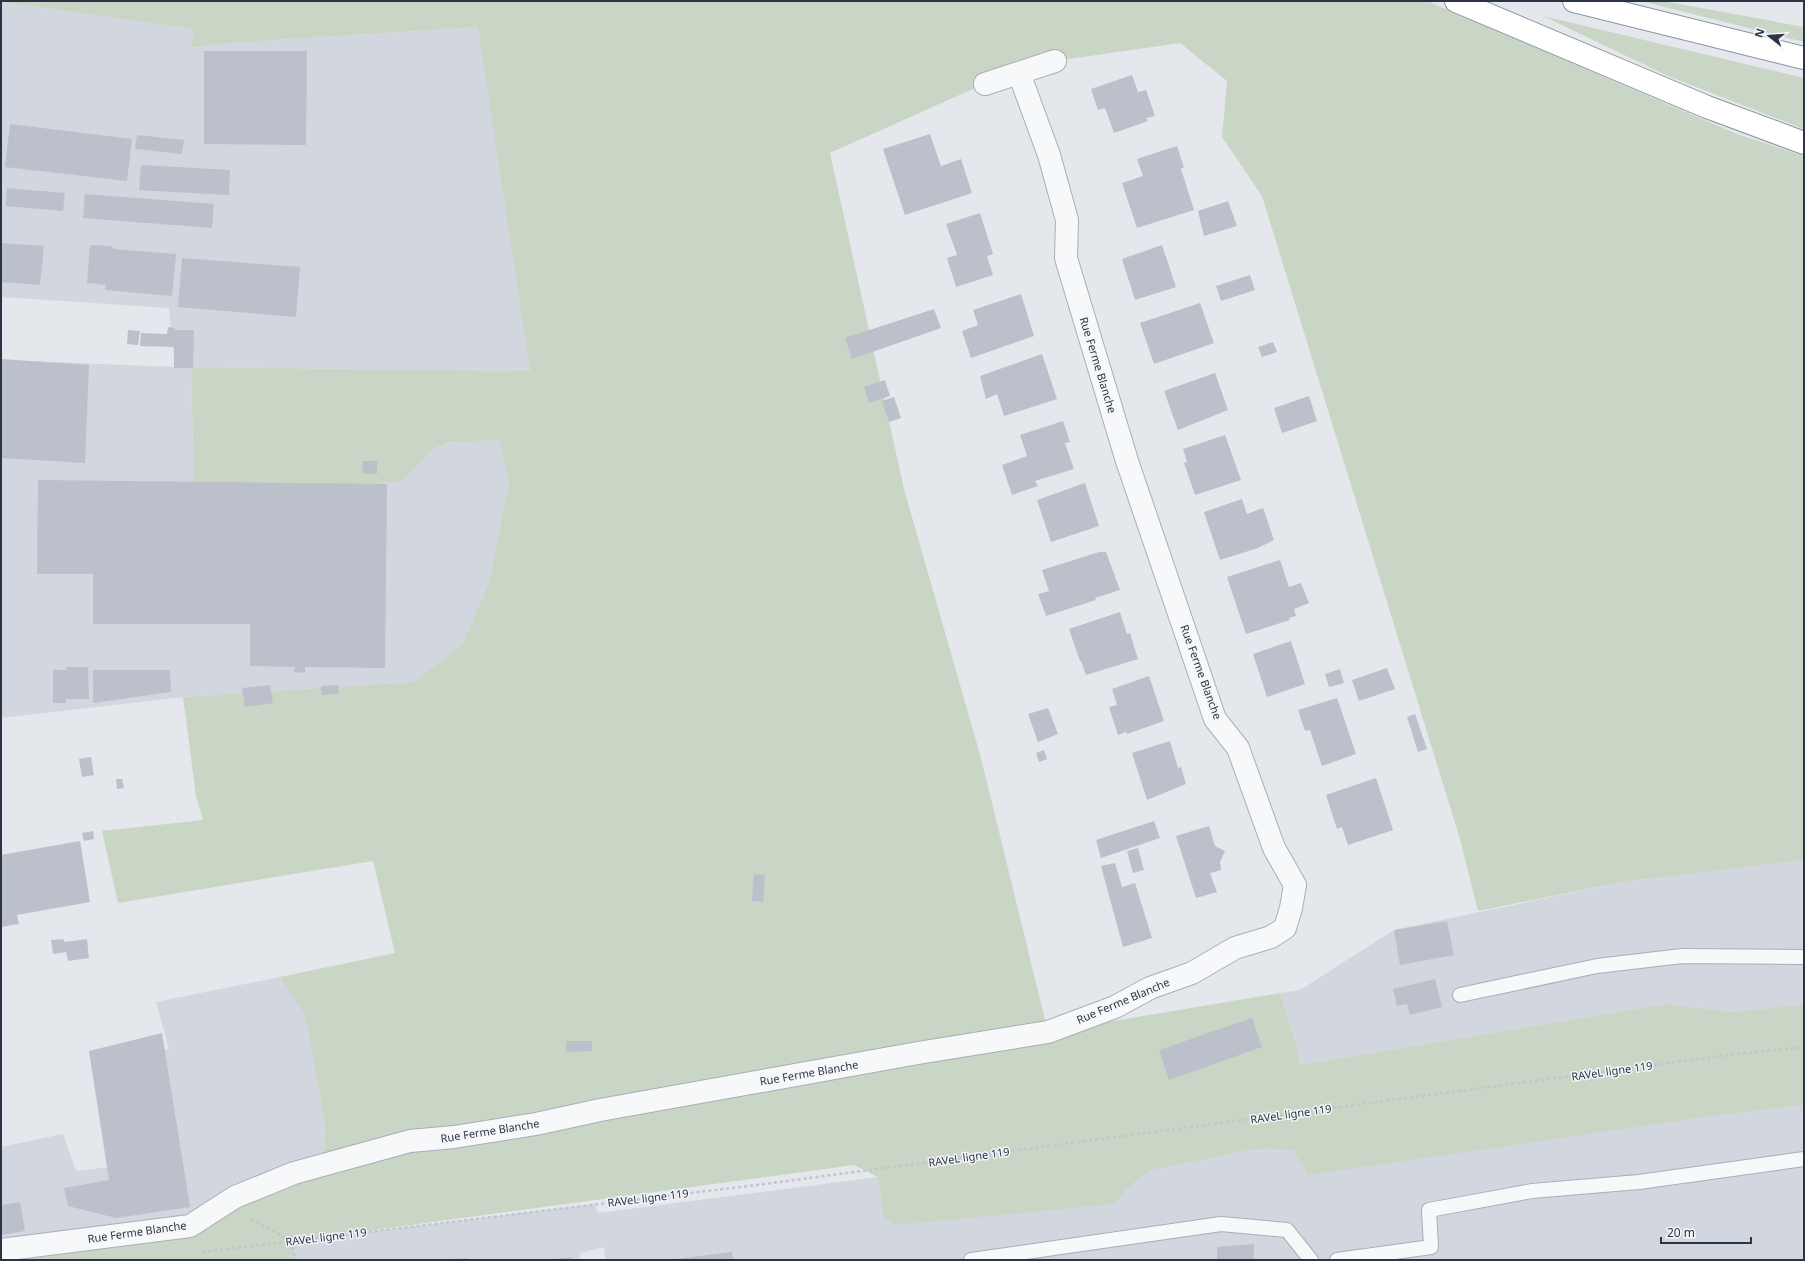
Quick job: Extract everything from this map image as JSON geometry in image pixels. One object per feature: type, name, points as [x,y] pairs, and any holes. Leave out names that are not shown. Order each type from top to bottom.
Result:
[{"type":"highway","points":[[1456,1],[1707,106],[1804,143]]},
{"type":"highway","points":[[1574,1],[1804,58]]},
{"type":"street","points":[[984,84],[1055,61]]},
{"type":"street","name":"Rue Ferme Blanche","points":[[1,1250],[190,1226],[236,1197],[294,1173],[410,1141],[454,1137],[536,1124],[607,1109],[918,1053],[1048,1032],[1115,1007],[1150,988],[1192,972],[1235,948],[1271,936],[1285,928],[1291,908],[1295,885],[1274,848],[1238,748],[1215,718],[1138,490],[1066,258],[1067,220],[1049,155],[1019,73]]},
{"type":"lane","points":[[1460,995],[1597,966],[1674,957],[1804,957]]},
{"type":"lane","points":[[1337,1260],[1431,1247],[1429,1210],[1532,1191],[1639,1182],[1804,1159]]},
{"type":"lane","points":[[971,1260],[1221,1224],[1288,1230],[1311,1260]]},
{"type":"path","name":"RAVeL ligne 119","points":[[197,1252],[757,1185],[1720,1056],[1804,1047]]},
{"type":"path","points":[[224,1204],[292,1241],[294,1260]]},
{"type":"shaded area","points":[[1,2],[195,29],[192,48],[216,44],[479,27],[530,371],[191,367],[194,486],[372,484],[402,481],[433,449],[460,440],[499,440],[509,483],[489,581],[462,645],[413,682],[183,697],[1,718],[1,360],[175,367],[169,308],[1,297]]},
{"type":"shaded area","points":[[1804,860],[1804,1004],[1734,1012],[1667,1004],[1300,1065],[1297,1047],[1280,993],[1300,990],[1394,930],[1622,882]]},
{"type":"shaded area","points":[[280,977],[305,1015],[325,1125],[324,1156],[190,1217],[1,1251],[1,1147],[63,1134],[76,1171],[111,1167],[100,1056],[169,1049],[156,1002]]},
{"type":"shaded area","points":[[1804,1105],[1804,1260],[606,1260],[604,1247],[580,1253],[579,1260],[295,1260],[292,1241],[595,1204],[598,1213],[878,1177],[883,1218],[1114,1204],[1127,1189],[1148,1171],[1256,1149],[1293,1150],[1698,1118]]},
{"type":"green space","points":[[1,1],[1427,1],[1737,134],[1804,156],[1804,860],[1622,882],[1478,911],[1460,839],[1262,196],[1222,137],[1227,81],[1180,43],[1055,61],[984,84],[830,153],[904,489],[981,758],[1048,1032],[1280,993],[1297,1047],[1300,1065],[1667,1004],[1734,1012],[1804,1004],[1804,1105],[1698,1118],[1308,1175],[1293,1150],[1256,1149],[1148,1171],[1127,1189],[1114,1204],[896,1225],[883,1218],[878,1177],[854,1165],[292,1241],[295,1260],[1,1260],[159,1237],[324,1156],[325,1125],[305,1015],[280,977],[395,953],[373,861],[118,903],[102,831],[203,820],[196,796],[183,697],[413,682],[462,645],[489,581],[509,483],[499,440],[452,442],[433,449],[402,481],[372,484],[194,486],[191,367],[530,371],[478,27],[216,44],[191,48],[194,29]]},
{"type":"green space","points":[[1641,1],[1663,1],[1804,27],[1804,42]]},
{"type":"green space","points":[[1543,16],[1804,78],[1804,129],[1668,76]]},
{"type":"building","points":[[204,51],[307,51],[306,145],[204,144]]},
{"type":"building","points":[[1132,75],[1138,92],[1146,90],[1155,116],[1146,118],[1148,121],[1114,133],[1105,108],[1098,110],[1091,89]]},
{"type":"building","points":[[10,124],[132,139],[127,181],[5,167]]},
{"type":"building","points":[[930,134],[941,166],[961,159],[972,193],[905,215],[883,149]]},
{"type":"building","points":[[137,135],[184,140],[182,154],[135,149]]},
{"type":"building","points":[[1177,146],[1184,167],[1181,169],[1194,210],[1137,228],[1122,183],[1143,176],[1137,159]]},
{"type":"building","points":[[141,165],[230,170],[229,195],[139,190]]},
{"type":"building","points":[[7,188],[65,193],[63,211],[6,206]]},
{"type":"building","points":[[85,194],[214,204],[212,228],[83,218]]},
{"type":"building","points":[[1228,201],[1237,226],[1204,236],[1198,211]]},
{"type":"building","points":[[980,213],[993,254],[987,256],[993,275],[956,287],[947,258],[957,255],[946,224]]},
{"type":"building","points":[[1,243],[44,246],[40,285],[1,282]]},
{"type":"building","points":[[90,245],[111,246],[114,249],[176,254],[172,296],[105,290],[106,285],[87,283]]},
{"type":"building","points":[[1162,245],[1176,287],[1135,300],[1122,259]]},
{"type":"building","points":[[182,258],[300,267],[296,317],[178,307]]},
{"type":"building","points":[[1250,275],[1255,290],[1221,301],[1216,286]]},
{"type":"building","points":[[1021,294],[1034,336],[971,358],[962,331],[978,325],[973,310]]},
{"type":"building","points":[[1200,303],[1214,343],[1154,364],[1140,323]]},
{"type":"building","points":[[934,309],[941,328],[852,359],[845,338]]},
{"type":"building","points":[[168,327],[175,328],[175,330],[194,330],[193,368],[174,368],[174,347],[140,346],[141,333],[167,334]]},
{"type":"building","points":[[128,330],[140,331],[138,345],[127,344]]},
{"type":"building","points":[[1273,342],[1277,352],[1262,357],[1258,347]]},
{"type":"building","points":[[1042,354],[1057,399],[1004,416],[997,394],[986,399],[980,376]]},
{"type":"building","points":[[1,359],[89,365],[85,463],[1,458]]},
{"type":"building","points":[[1215,373],[1228,410],[1178,430],[1164,391]]},
{"type":"building","points":[[885,380],[890,396],[869,403],[864,387]]},
{"type":"building","points":[[1309,396],[1317,421],[1282,433],[1274,408]]},
{"type":"building","points":[[894,397],[901,418],[889,422],[882,401]]},
{"type":"building","points":[[1063,421],[1070,442],[1065,443],[1074,469],[1035,481],[1038,486],[1012,495],[1002,465],[1027,456],[1020,435]]},
{"type":"building","points":[[1225,435],[1241,480],[1195,495],[1184,463],[1187,462],[1183,449]]},
{"type":"building","points":[[363,461],[377,461],[377,474],[362,473]]},
{"type":"building","points":[[38,480],[387,484],[385,668],[305,667],[305,673],[294,672],[295,667],[250,666],[250,624],[93,624],[93,574],[37,574]]},
{"type":"building","points":[[1085,483],[1099,526],[1051,542],[1037,500]]},
{"type":"building","points":[[1242,499],[1247,514],[1263,508],[1274,540],[1258,548],[1220,560],[1204,512]]},
{"type":"building","points":[[1099,552],[1106,552],[1120,590],[1095,598],[1096,600],[1046,616],[1038,594],[1049,591],[1042,570]]},
{"type":"building","points":[[1280,560],[1289,587],[1301,583],[1309,603],[1294,609],[1296,616],[1289,618],[1290,620],[1246,634],[1227,577]]},
{"type":"building","points":[[1120,612],[1127,634],[1130,633],[1138,659],[1086,675],[1069,629]]},
{"type":"building","points":[[1291,641],[1305,684],[1267,697],[1253,654]]},
{"type":"building","points":[[66,667],[88,667],[89,699],[66,699],[66,703],[53,703],[53,670],[66,670]]},
{"type":"building","points":[[1387,668],[1395,689],[1359,701],[1352,680]]},
{"type":"building","points":[[1340,669],[1344,683],[1329,687],[1325,674]]},
{"type":"building","points":[[93,670],[170,670],[171,692],[93,703]]},
{"type":"building","points":[[1149,676],[1164,721],[1127,734],[1126,732],[1118,735],[1109,707],[1117,705],[1112,689]]},
{"type":"building","points":[[270,685],[273,703],[245,707],[242,688]]},
{"type":"building","points":[[338,685],[339,694],[322,695],[321,686]]},
{"type":"building","points":[[1337,698],[1356,754],[1322,766],[1310,730],[1305,731],[1298,710]]},
{"type":"building","points":[[1048,708],[1058,734],[1038,742],[1028,714]]},
{"type":"building","points":[[1415,714],[1427,749],[1418,752],[1407,717]]},
{"type":"building","points":[[1170,741],[1178,768],[1181,767],[1186,784],[1147,800],[1132,753]]},
{"type":"building","points":[[1044,750],[1047,759],[1039,762],[1036,753]]},
{"type":"building","points":[[91,757],[94,775],[82,777],[79,759]]},
{"type":"building","points":[[1376,778],[1393,830],[1348,845],[1342,827],[1337,829],[1326,795]]},
{"type":"building","points":[[116,779],[122,779],[124,788],[117,789]]},
{"type":"building","points":[[1154,821],[1160,838],[1101,858],[1096,840]]},
{"type":"building","points":[[1209,826],[1215,846],[1225,851],[1220,862],[1221,870],[1210,873],[1217,892],[1196,898],[1176,836]]},
{"type":"building","points":[[93,831],[94,839],[84,841],[82,833]]},
{"type":"building","points":[[80,841],[90,902],[17,915],[19,924],[1,927],[1,855]]},
{"type":"building","points":[[1138,848],[1144,870],[1133,873],[1127,851]]},
{"type":"building","points":[[1115,863],[1122,887],[1135,883],[1152,938],[1123,947],[1101,866]]},
{"type":"building","points":[[754,874],[765,875],[763,902],[752,901]]},
{"type":"building","points":[[1447,921],[1454,955],[1400,965],[1394,930]]},
{"type":"building","points":[[63,939],[65,942],[87,939],[89,958],[68,961],[66,952],[53,954],[51,940]]},
{"type":"building","points":[[1435,979],[1442,1007],[1410,1015],[1407,1004],[1397,1006],[1393,989]]},
{"type":"building","points":[[1252,1018],[1262,1047],[1169,1080],[1159,1050]]},
{"type":"building","points":[[162,1033],[190,1207],[116,1218],[68,1206],[64,1188],[109,1180],[89,1051]]},
{"type":"building","points":[[566,1041],[592,1041],[592,1051],[566,1052]]},
{"type":"building","points":[[20,1202],[25,1231],[1,1235],[1,1205]]},
{"type":"building","points":[[1254,1244],[1254,1260],[1217,1260],[1217,1247]]},
{"type":"building","points":[[732,1252],[733,1260],[675,1260],[675,1259]]},
{"type":"building","points":[[571,1257],[572,1260],[553,1260],[553,1259]]},
{"type":"building","points":[[466,1258],[466,1260],[452,1260],[452,1259]]}]
